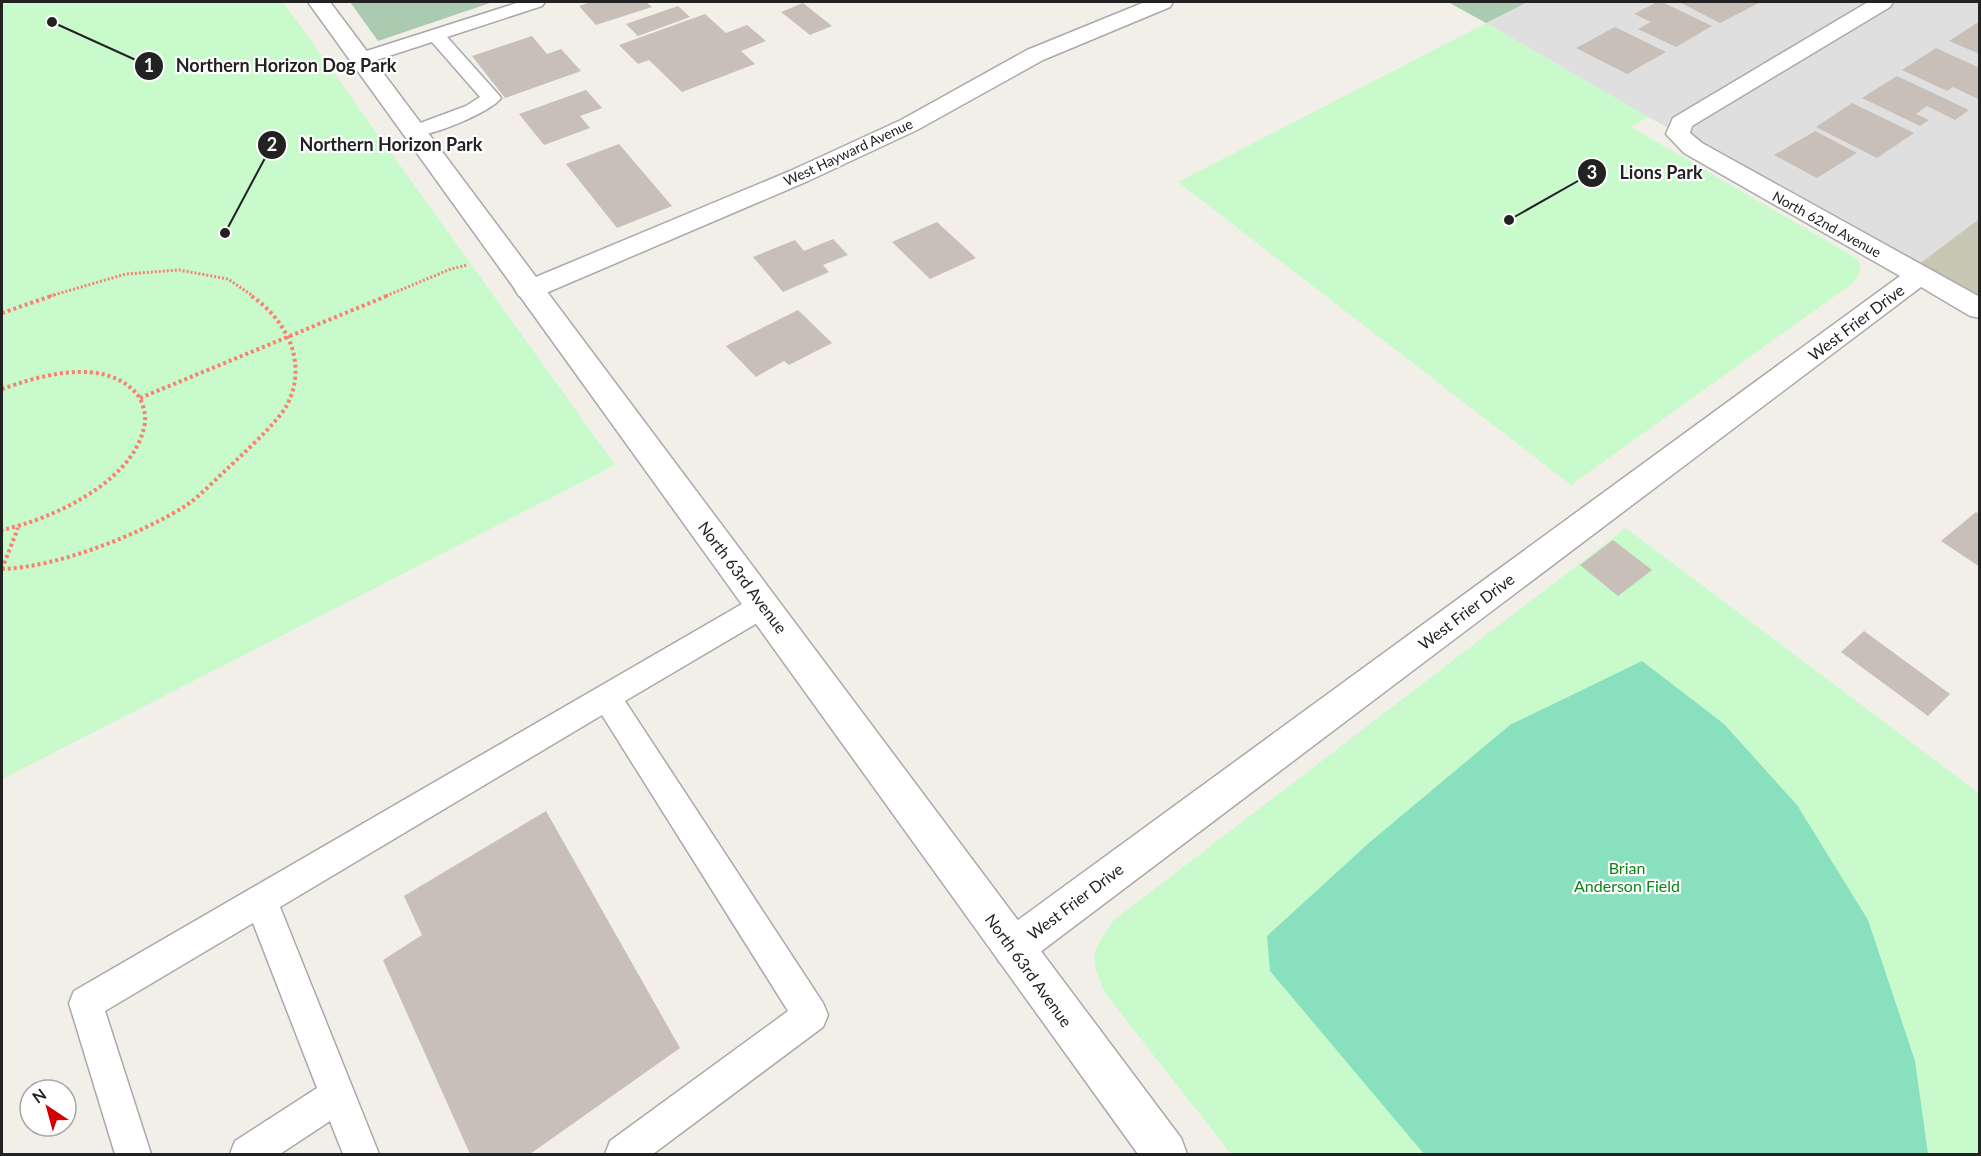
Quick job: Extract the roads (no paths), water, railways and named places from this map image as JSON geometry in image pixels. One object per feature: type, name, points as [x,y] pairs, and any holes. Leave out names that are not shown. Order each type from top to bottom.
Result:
[{"type":"street","name":"North 63rd Avenue","points":[[319,2],[503,255],[764,605],[1165,1155]]},
{"type":"street","name":"West Hayward Avenue","points":[[529,290],[829,162],[909,125],[1035,55],[1162,2]]},
{"type":"street","name":"North 62nd Avenue","points":[[1882,2],[1681,123],[1678,135],[1693,148],[1980,309]]},
{"type":"street","name":"West Frier Drive","points":[[1013,948],[1919,275]]},
{"type":"lane","points":[[361,60],[536,2]]},
{"type":"lane","points":[[414,132],[473,110],[491,98],[436,35]]},
{"type":"lane","points":[[133,1155],[86,1003],[764,605]]},
{"type":"lane","points":[[607,698],[811,1015],[623,1155]]},
{"type":"lane","points":[[261,901],[361,1155]]},
{"type":"lane","points":[[248,1155],[338,1095]]},
{"type":"place","name":"Northern Horizon Dog Park","points":[[52,22]]},
{"type":"place","name":"Lions Park","points":[[1509,220]]},
{"type":"place","name":"Northern Horizon Park","points":[[225,233]]},
{"type":"park label","name":"Brian Anderson Field","points":[[1627,876]]}]
